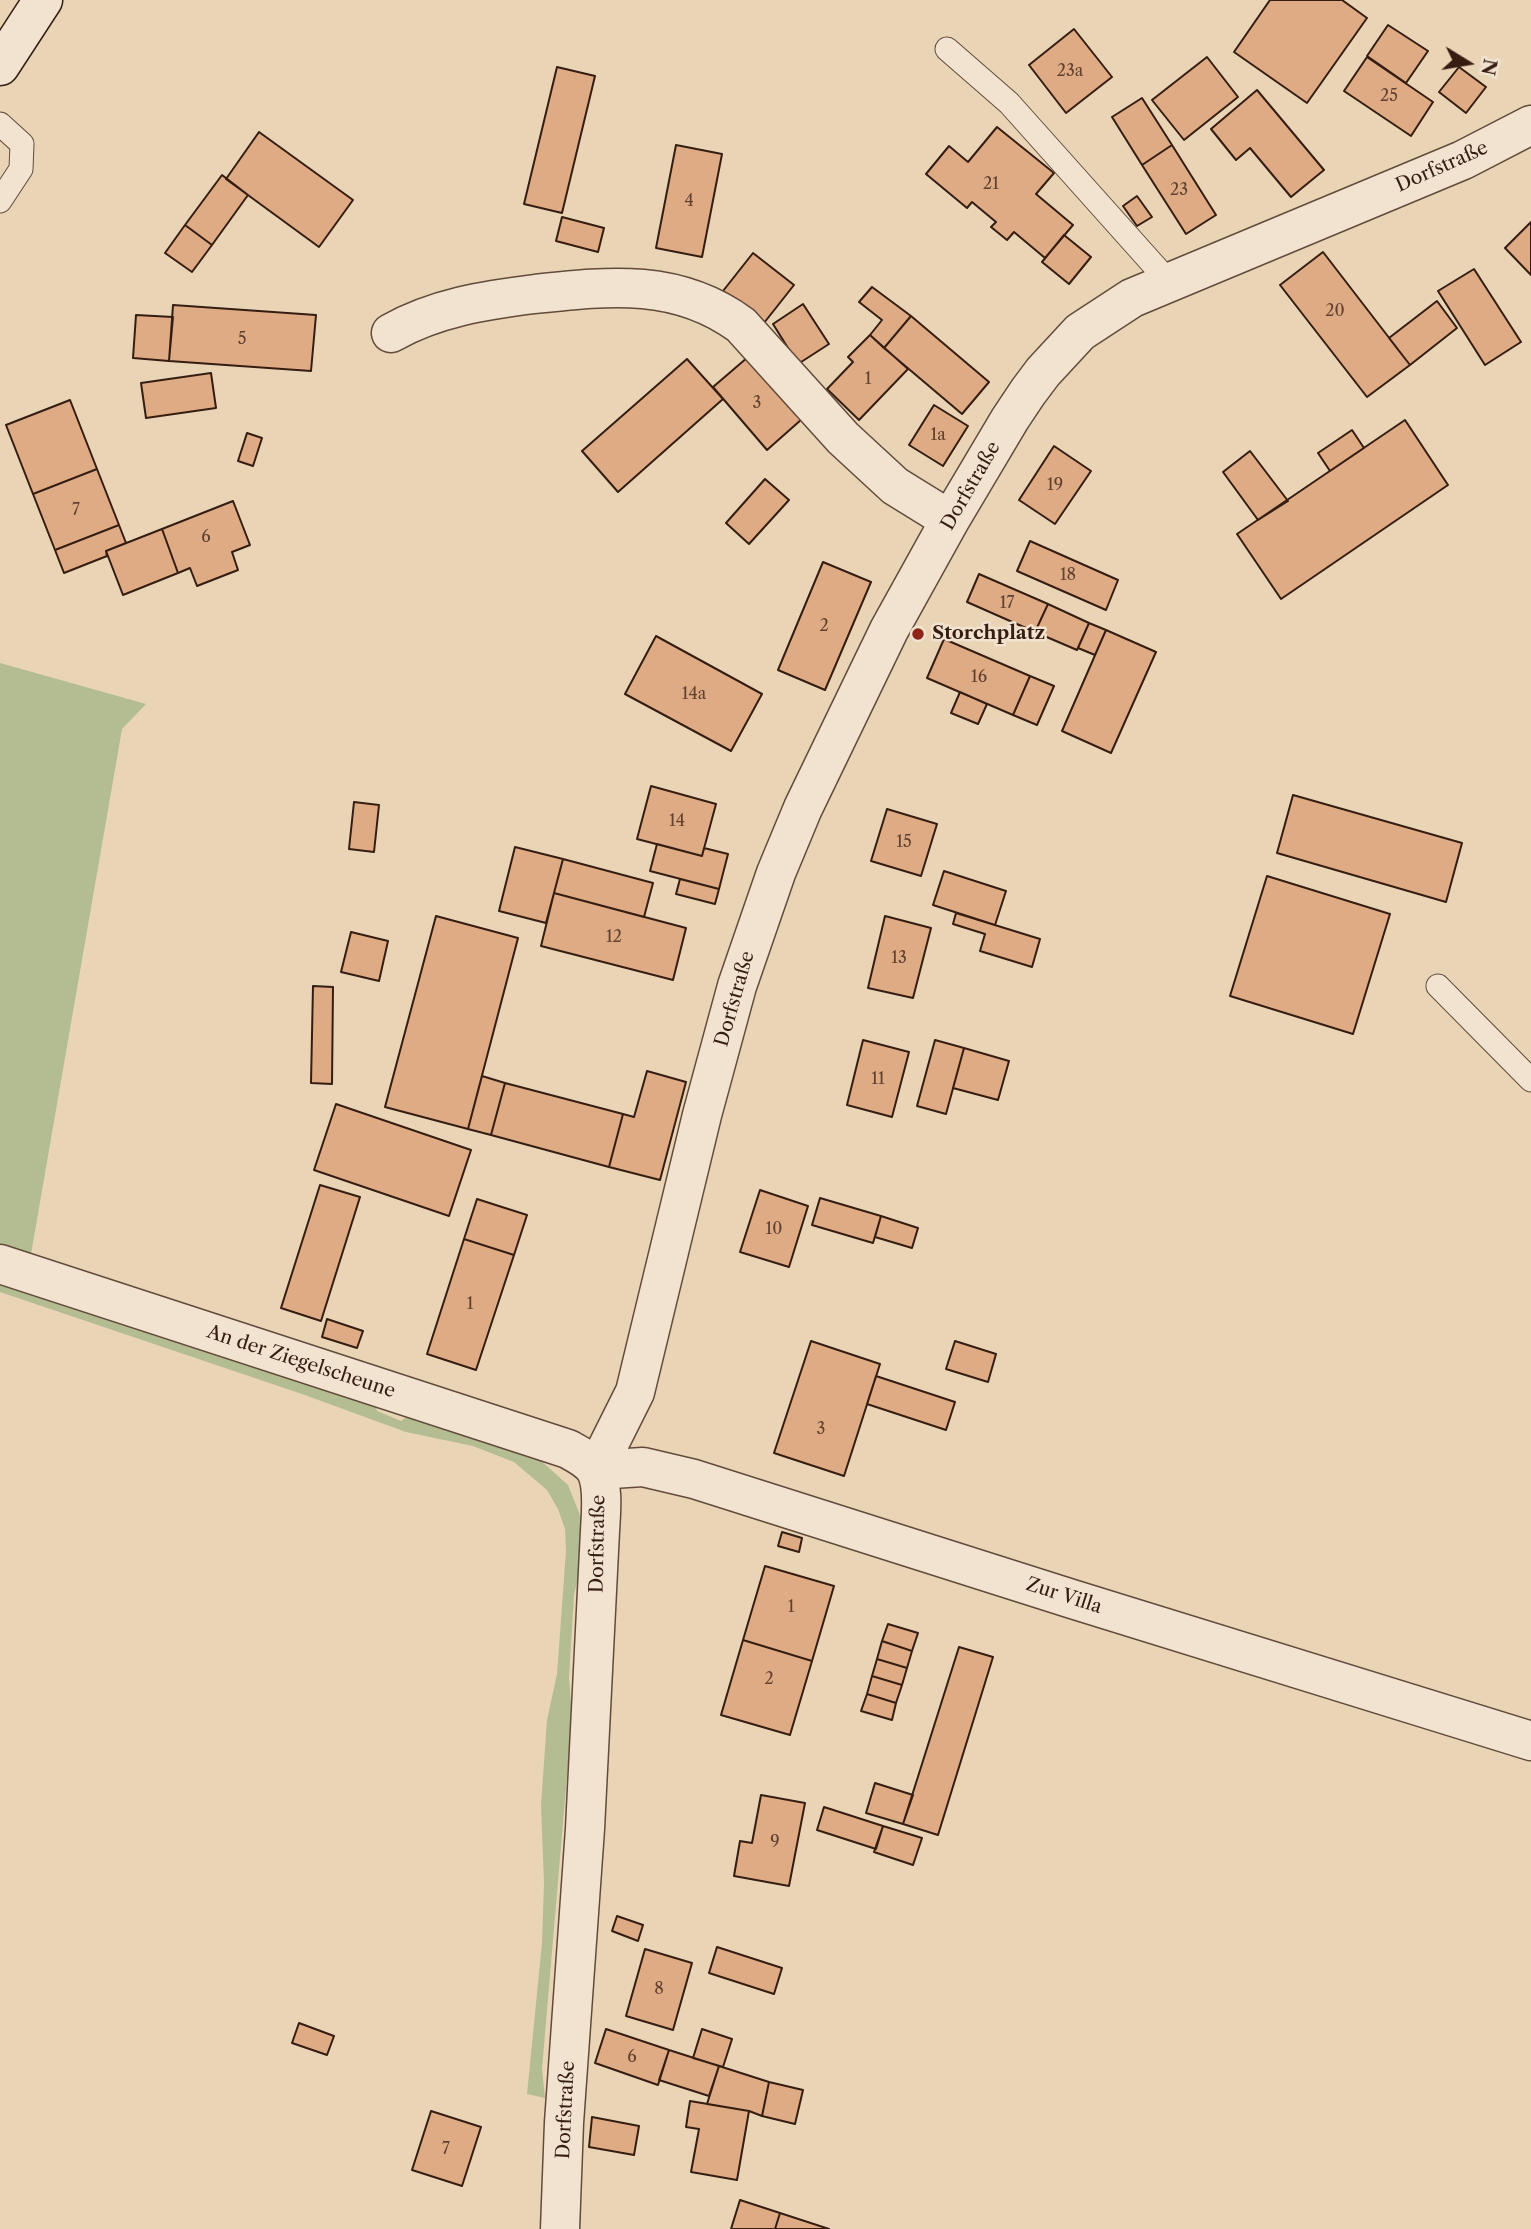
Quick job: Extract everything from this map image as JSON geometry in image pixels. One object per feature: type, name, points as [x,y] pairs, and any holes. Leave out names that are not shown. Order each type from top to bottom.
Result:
[{"type":"street","points":[[0,66],[43,0]]},
{"type":"street","name":"Dorfstraße","points":[[560,2229],[564,2123],[585,1829],[599,1558],[601,1494],[596,1470],[635,1392],[702,1115],[737,986],[776,873],[803,808],[889,630],[950,520],[1010,419],[1043,372],[1080,332],[1132,298],[1438,170],[1531,125]]},
{"type":"street","points":[[391,333],[412,321],[446,309],[505,298],[599,287],[624,286],[659,290],[694,299],[723,312],[741,325],[843,438],[895,486],[950,520]]},
{"type":"street","name":"An der Ziegelscheune","points":[[0,1264],[568,1448],[596,1470]]},
{"type":"street","name":"Zur Villa","points":[[596,1470],[643,1467],[694,1479],[1531,1741]]},
{"type":"lane","points":[[947,50],[1009,103],[1169,282]]},
{"type":"lane","points":[[0,124],[22,144],[21,169],[0,201]]},
{"type":"lane","points":[[1438,986],[1531,1080]]},
{"type":"green space","points":[[0,663],[146,704],[122,729],[31,1254],[0,1244]]},
{"type":"green space","points":[[0,1281],[376,1406],[377,1411],[401,1421],[409,1415],[539,1459],[568,1485],[582,1520],[582,1560],[574,1595],[569,1677],[572,1717],[542,2069],[545,2098],[527,2094],[542,1943],[544,1883],[541,1805],[547,1720],[557,1674],[566,1551],[565,1529],[547,1490],[514,1462],[473,1446],[406,1432],[0,1292]]},
{"type":"building","points":[[1270,0],[1342,0],[1367,18],[1307,103],[1234,52]]},
{"type":"building","points":[[1388,25],[1428,51],[1406,83],[1367,56]]},
{"type":"building","points":[[1074,29],[1112,77],[1066,113],[1029,65]]},
{"type":"building","points":[[1207,57],[1238,97],[1184,140],[1152,100]]},
{"type":"building","points":[[1367,57],[1433,102],[1411,136],[1344,91]]},
{"type":"building","points":[[557,67],[595,76],[562,213],[524,204]]},
{"type":"building","points":[[1459,67],[1486,87],[1466,113],[1439,92]]},
{"type":"building","points":[[1257,90],[1324,170],[1291,197],[1250,148],[1236,160],[1211,129]]},
{"type":"building","points":[[1142,98],[1172,145],[1142,165],[1112,117]]},
{"type":"building","points":[[997,127],[1054,173],[1036,194],[1073,225],[1045,258],[1014,232],[1007,240],[991,227],[996,222],[972,202],[967,208],[926,174],[949,146],[968,162]]},
{"type":"building","points":[[259,132],[353,200],[319,247],[226,179]]},
{"type":"building","points":[[676,145],[722,154],[702,257],[656,248]]},
{"type":"building","points":[[1172,145],[1216,215],[1186,234],[1142,165]]},
{"type":"building","points":[[222,175],[248,195],[212,245],[185,225]]},
{"type":"building","points":[[1137,196],[1152,217],[1137,226],[1123,206]]},
{"type":"building","points":[[562,217],[604,228],[598,252],[556,241]]},
{"type":"building","points":[[1531,222],[1531,275],[1505,248]]},
{"type":"building","points":[[185,225],[212,245],[192,272],[165,253]]},
{"type":"building","points":[[1064,235],[1091,257],[1069,284],[1042,262]]},
{"type":"building","points":[[1323,252],[1410,365],[1367,397],[1280,285]]},
{"type":"building","points":[[753,253],[794,285],[764,323],[723,291]]},
{"type":"building","points":[[1474,269],[1521,342],[1485,365],[1438,291]]},
{"type":"building","points":[[872,287],[911,316],[884,348],[870,335],[882,320],[859,302]]},
{"type":"building","points":[[1437,301],[1457,328],[1410,365],[1389,338]]},
{"type":"building","points":[[803,304],[829,344],[798,364],[773,324]]},
{"type":"building","points":[[173,305],[316,315],[311,371],[169,361]]},
{"type":"building","points":[[136,315],[173,317],[169,361],[133,358]]},
{"type":"building","points":[[911,316],[989,382],[962,414],[884,348]]},
{"type":"building","points":[[870,335],[908,369],[859,420],[827,389],[853,362],[848,357]]},
{"type":"building","points":[[748,357],[802,419],[767,450],[713,387]]},
{"type":"building","points":[[687,359],[723,399],[618,492],[582,451]]},
{"type":"building","points":[[211,373],[216,408],[146,418],[141,383]]},
{"type":"building","points":[[70,400],[97,469],[33,494],[6,425]]},
{"type":"building","points":[[934,405],[968,426],[943,466],[909,445]]},
{"type":"building","points":[[1405,420],[1448,485],[1281,599],[1237,534]]},
{"type":"building","points":[[1352,430],[1364,448],[1330,471],[1318,453]]},
{"type":"building","points":[[247,433],[262,438],[253,466],[238,461]]},
{"type":"building","points":[[1054,446],[1091,471],[1055,524],[1019,500]]},
{"type":"building","points":[[1250,451],[1288,501],[1258,520],[1223,472]]},
{"type":"building","points":[[97,469],[119,525],[55,550],[33,494]]},
{"type":"building","points":[[765,479],[789,500],[749,544],[726,523]]},
{"type":"building","points":[[233,501],[250,545],[232,552],[238,570],[197,586],[190,568],[178,573],[162,529]]},
{"type":"building","points":[[119,525],[126,543],[106,551],[107,556],[64,573],[55,550]]},
{"type":"building","points":[[162,529],[178,573],[123,595],[106,551]]},
{"type":"building","points":[[1030,541],[1118,580],[1106,610],[1017,571]]},
{"type":"building","points":[[823,562],[871,582],[825,690],[778,670]]},
{"type":"building","points":[[979,574],[1048,604],[1035,632],[967,602]]},
{"type":"building","points":[[1048,604],[1089,623],[1077,650],[1035,632]]},
{"type":"building","points":[[1089,623],[1106,630],[1095,655],[1078,648]]},
{"type":"building","points":[[1106,630],[1156,652],[1111,753],[1062,731]]},
{"type":"building","points":[[656,636],[762,694],[731,751],[625,694]]},
{"type":"building","points":[[944,639],[1030,676],[1013,715],[927,678]]},
{"type":"building","points":[[1030,676],[1054,686],[1037,725],[1013,715]]},
{"type":"building","points":[[960,692],[987,704],[978,724],[951,713]]},
{"type":"building","points":[[651,786],[716,804],[702,856],[637,839]]},
{"type":"building","points":[[1293,795],[1462,843],[1446,902],[1277,853]]},
{"type":"building","points":[[354,802],[379,805],[374,852],[349,849]]},
{"type":"building","points":[[887,809],[937,824],[921,876],[871,861]]},
{"type":"building","points":[[657,844],[702,856],[704,848],[728,854],[719,889],[650,871]]},
{"type":"building","points":[[515,847],[563,859],[546,923],[499,911]]},
{"type":"building","points":[[563,859],[653,883],[644,917],[554,893]]},
{"type":"building","points":[[944,871],[1006,891],[995,925],[933,905]]},
{"type":"building","points":[[1267,876],[1390,914],[1353,1034],[1230,996]]},
{"type":"building","points":[[680,879],[719,889],[715,904],[676,894]]},
{"type":"building","points":[[554,893],[686,928],[673,980],[541,946]]},
{"type":"building","points":[[956,913],[1040,939],[1032,967],[980,951],[985,934],[953,924]]},
{"type":"building","points":[[436,916],[518,938],[468,1129],[385,1107]]},
{"type":"building","points":[[885,916],[931,928],[913,998],[868,988]]},
{"type":"building","points":[[351,932],[388,941],[379,981],[341,972]]},
{"type":"building","points":[[313,986],[333,987],[332,1084],[311,1083]]},
{"type":"building","points":[[863,1040],[909,1052],[892,1117],[847,1105]]},
{"type":"building","points":[[935,1040],[964,1048],[946,1114],[917,1106]]},
{"type":"building","points":[[964,1048],[1009,1061],[998,1100],[953,1088]]},
{"type":"building","points":[[647,1071],[686,1082],[660,1180],[609,1167],[623,1114],[634,1117]]},
{"type":"building","points":[[482,1076],[505,1083],[491,1135],[468,1129]]},
{"type":"building","points":[[505,1083],[623,1114],[609,1167],[491,1135]]},
{"type":"building","points":[[336,1104],[471,1150],[449,1216],[314,1170]]},
{"type":"building","points":[[320,1185],[360,1197],[321,1321],[281,1308]]},
{"type":"building","points":[[760,1190],[808,1206],[789,1267],[740,1252]]},
{"type":"building","points":[[820,1198],[881,1216],[873,1243],[812,1225]]},
{"type":"building","points":[[477,1199],[527,1215],[514,1255],[464,1239]]},
{"type":"building","points":[[881,1216],[918,1228],[912,1248],[875,1237]]},
{"type":"building","points":[[464,1239],[514,1255],[476,1370],[427,1354]]},
{"type":"building","points":[[327,1319],[363,1331],[357,1348],[322,1337]]},
{"type":"building","points":[[811,1341],[880,1364],[844,1476],[774,1453]]},
{"type":"building","points":[[955,1341],[996,1354],[988,1382],[946,1369]]},
{"type":"building","points":[[876,1376],[955,1402],[946,1430],[867,1404]]},
{"type":"building","points":[[782,1532],[802,1538],[799,1552],[778,1546]]},
{"type":"building","points":[[765,1566],[834,1586],[812,1661],[743,1640]]},
{"type":"building","points":[[888,1624],[918,1633],[912,1651],[882,1641]]},
{"type":"building","points":[[743,1640],[812,1661],[790,1735],[721,1715]]},
{"type":"building","points":[[882,1641],[912,1651],[907,1668],[877,1659]]},
{"type":"building","points":[[959,1647],[993,1657],[938,1835],[903,1824]]},
{"type":"building","points":[[877,1659],[907,1668],[902,1685],[872,1676]]},
{"type":"building","points":[[872,1676],[902,1685],[896,1703],[867,1694]]},
{"type":"building","points":[[867,1694],[896,1703],[892,1720],[861,1711]]},
{"type":"building","points":[[875,1783],[913,1795],[903,1824],[866,1813]]},
{"type":"building","points":[[761,1795],[805,1803],[789,1886],[734,1876],[740,1841],[752,1843]]},
{"type":"building","points":[[824,1807],[883,1826],[876,1849],[817,1830]]},
{"type":"building","points":[[883,1826],[922,1838],[913,1865],[874,1852]]},
{"type":"building","points":[[617,1916],[643,1925],[638,1941],[612,1931]]},
{"type":"building","points":[[717,1947],[782,1968],[774,1994],[709,1973]]},
{"type":"building","points":[[645,1949],[692,1963],[673,2030],[626,2016]]},
{"type":"building","points":[[299,2023],[334,2036],[327,2055],[292,2043]]},
{"type":"building","points":[[606,2029],[669,2050],[658,2085],[595,2063]]},
{"type":"building","points":[[702,2029],[732,2039],[723,2067],[693,2058]]},
{"type":"building","points":[[669,2050],[719,2066],[709,2096],[659,2080]]},
{"type":"building","points":[[719,2066],[769,2082],[762,2116],[749,2111],[707,2104]]},
{"type":"building","points":[[769,2082],[803,2090],[795,2124],[762,2116]]},
{"type":"building","points":[[690,2101],[749,2111],[737,2180],[691,2172],[699,2129],[686,2127]]},
{"type":"building","points":[[431,2111],[481,2127],[462,2186],[412,2170]]},
{"type":"building","points":[[592,2117],[639,2126],[634,2155],[589,2147]]},
{"type":"building","points":[[740,2200],[780,2213],[775,2229],[731,2229]]},
{"type":"building","points":[[780,2213],[829,2229],[775,2229]]},
{"type":"place","name":"Storchplatz","points":[[918,634]]}]
